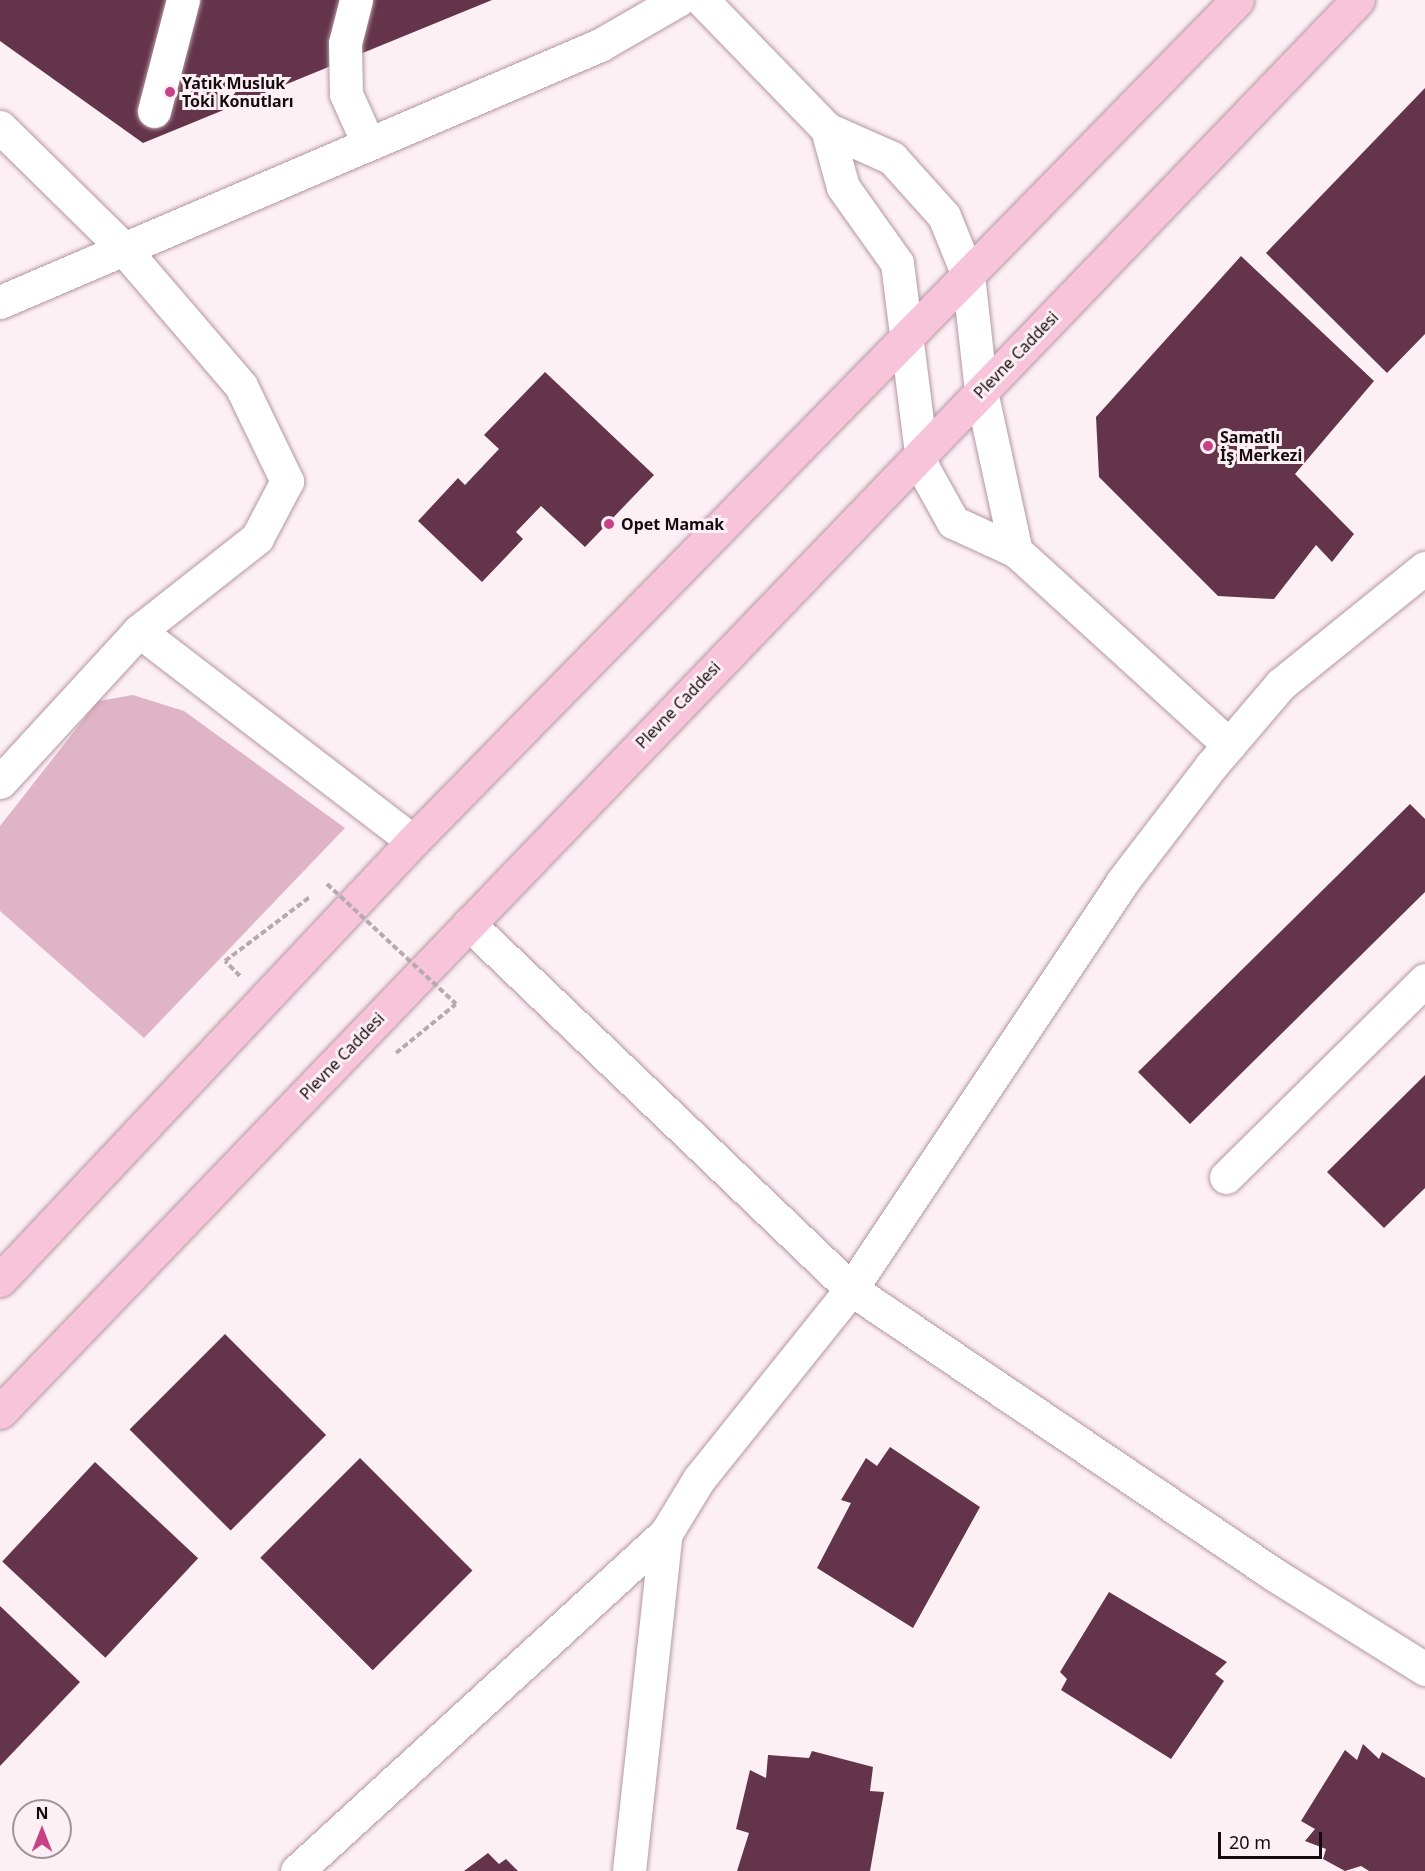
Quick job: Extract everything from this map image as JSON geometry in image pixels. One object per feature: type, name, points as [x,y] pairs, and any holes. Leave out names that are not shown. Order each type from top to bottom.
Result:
[{"type":"main road","points":[[0,1280],[413,842],[1237,0]]},
{"type":"main road","name":"Plevne Caddesi","points":[[0,1412],[1358,0]]},
{"type":"street","points":[[154,111],[183,0]]},
{"type":"street","points":[[356,0],[345,43],[346,94],[368,143]]},
{"type":"street","points":[[0,302],[122,247],[600,45],[678,0]]},
{"type":"street","points":[[702,0],[827,129],[892,158],[944,216],[968,275],[981,391],[1016,551]]},
{"type":"street","points":[[0,127],[122,247],[241,386],[287,481],[257,538],[139,632],[0,782]]},
{"type":"street","points":[[827,129],[843,188],[897,263],[910,334],[923,468],[953,522],[1016,551],[1229,745]]},
{"type":"street","points":[[297,1871],[666,1533],[699,1479],[850,1289],[1122,882],[1229,745],[1281,684],[1425,568]]},
{"type":"street","points":[[139,632],[413,842]]},
{"type":"street","points":[[469,924],[850,1289],[1275,1575],[1425,1669]]},
{"type":"street","points":[[1226,1176],[1425,980]]},
{"type":"street","points":[[629,1871],[666,1533]]},
{"type":"path","points":[[225,961],[327,884],[456,1004],[386,1061]]},
{"type":"shaded area","points":[[133,695],[184,711],[345,828],[144,1038],[0,911],[0,826],[98,701]]},
{"type":"building","name":"Yatık Musluk Toki Konutları","points":[[0,0],[492,0],[143,143],[0,41]]},
{"type":"building","points":[[1425,88],[1425,334],[1387,373],[1266,253]]},
{"type":"building","name":"Samatlı İş Merkezi","points":[[1241,256],[1374,381],[1295,474],[1354,534],[1332,562],[1316,545],[1274,599],[1218,596],[1099,477],[1096,417]]},
{"type":"building","points":[[545,372],[654,475],[585,547],[541,506],[516,532],[523,539],[482,582],[418,521],[458,478],[465,485],[499,449],[484,435]]},
{"type":"building","points":[[1410,804],[1425,819],[1425,892],[1190,1124],[1138,1072]]},
{"type":"building","points":[[1425,1075],[1425,1188],[1384,1228],[1327,1172]]},
{"type":"building","points":[[225,1334],[326,1435],[231,1531],[130,1429]]},
{"type":"building","points":[[890,1447],[980,1507],[913,1628],[817,1568],[851,1503],[841,1500],[866,1458],[877,1466]]},
{"type":"building","points":[[360,1458],[472,1570],[373,1670],[260,1558]]},
{"type":"building","points":[[95,1462],[198,1558],[105,1658],[2,1561]]},
{"type":"building","points":[[1109,1592],[1227,1662],[1215,1674],[1224,1681],[1171,1759],[1061,1690],[1067,1679],[1060,1672]]},
{"type":"building","points":[[0,1606],[80,1682],[0,1766]]},
{"type":"building","points":[[1363,1744],[1379,1759],[1382,1752],[1425,1778],[1425,1871],[1369,1871],[1361,1866],[1345,1871],[1323,1859],[1326,1849],[1305,1841],[1315,1829],[1301,1821],[1345,1750],[1357,1760]]},
{"type":"building","points":[[812,1751],[873,1767],[870,1791],[884,1792],[870,1871],[737,1871],[749,1833],[736,1829],[750,1770],[766,1778],[768,1755],[809,1758]]},
{"type":"building","points":[[488,1853],[499,1864],[506,1859],[518,1871],[464,1871]]},
{"type":"place","name":"Yatık Musluk Toki Konutları","points":[[170,92]]},
{"type":"place","name":"Samatlı İş Merkezi","points":[[1208,446]]},
{"type":"place","name":"Opet Mamak","points":[[609,524]]}]
